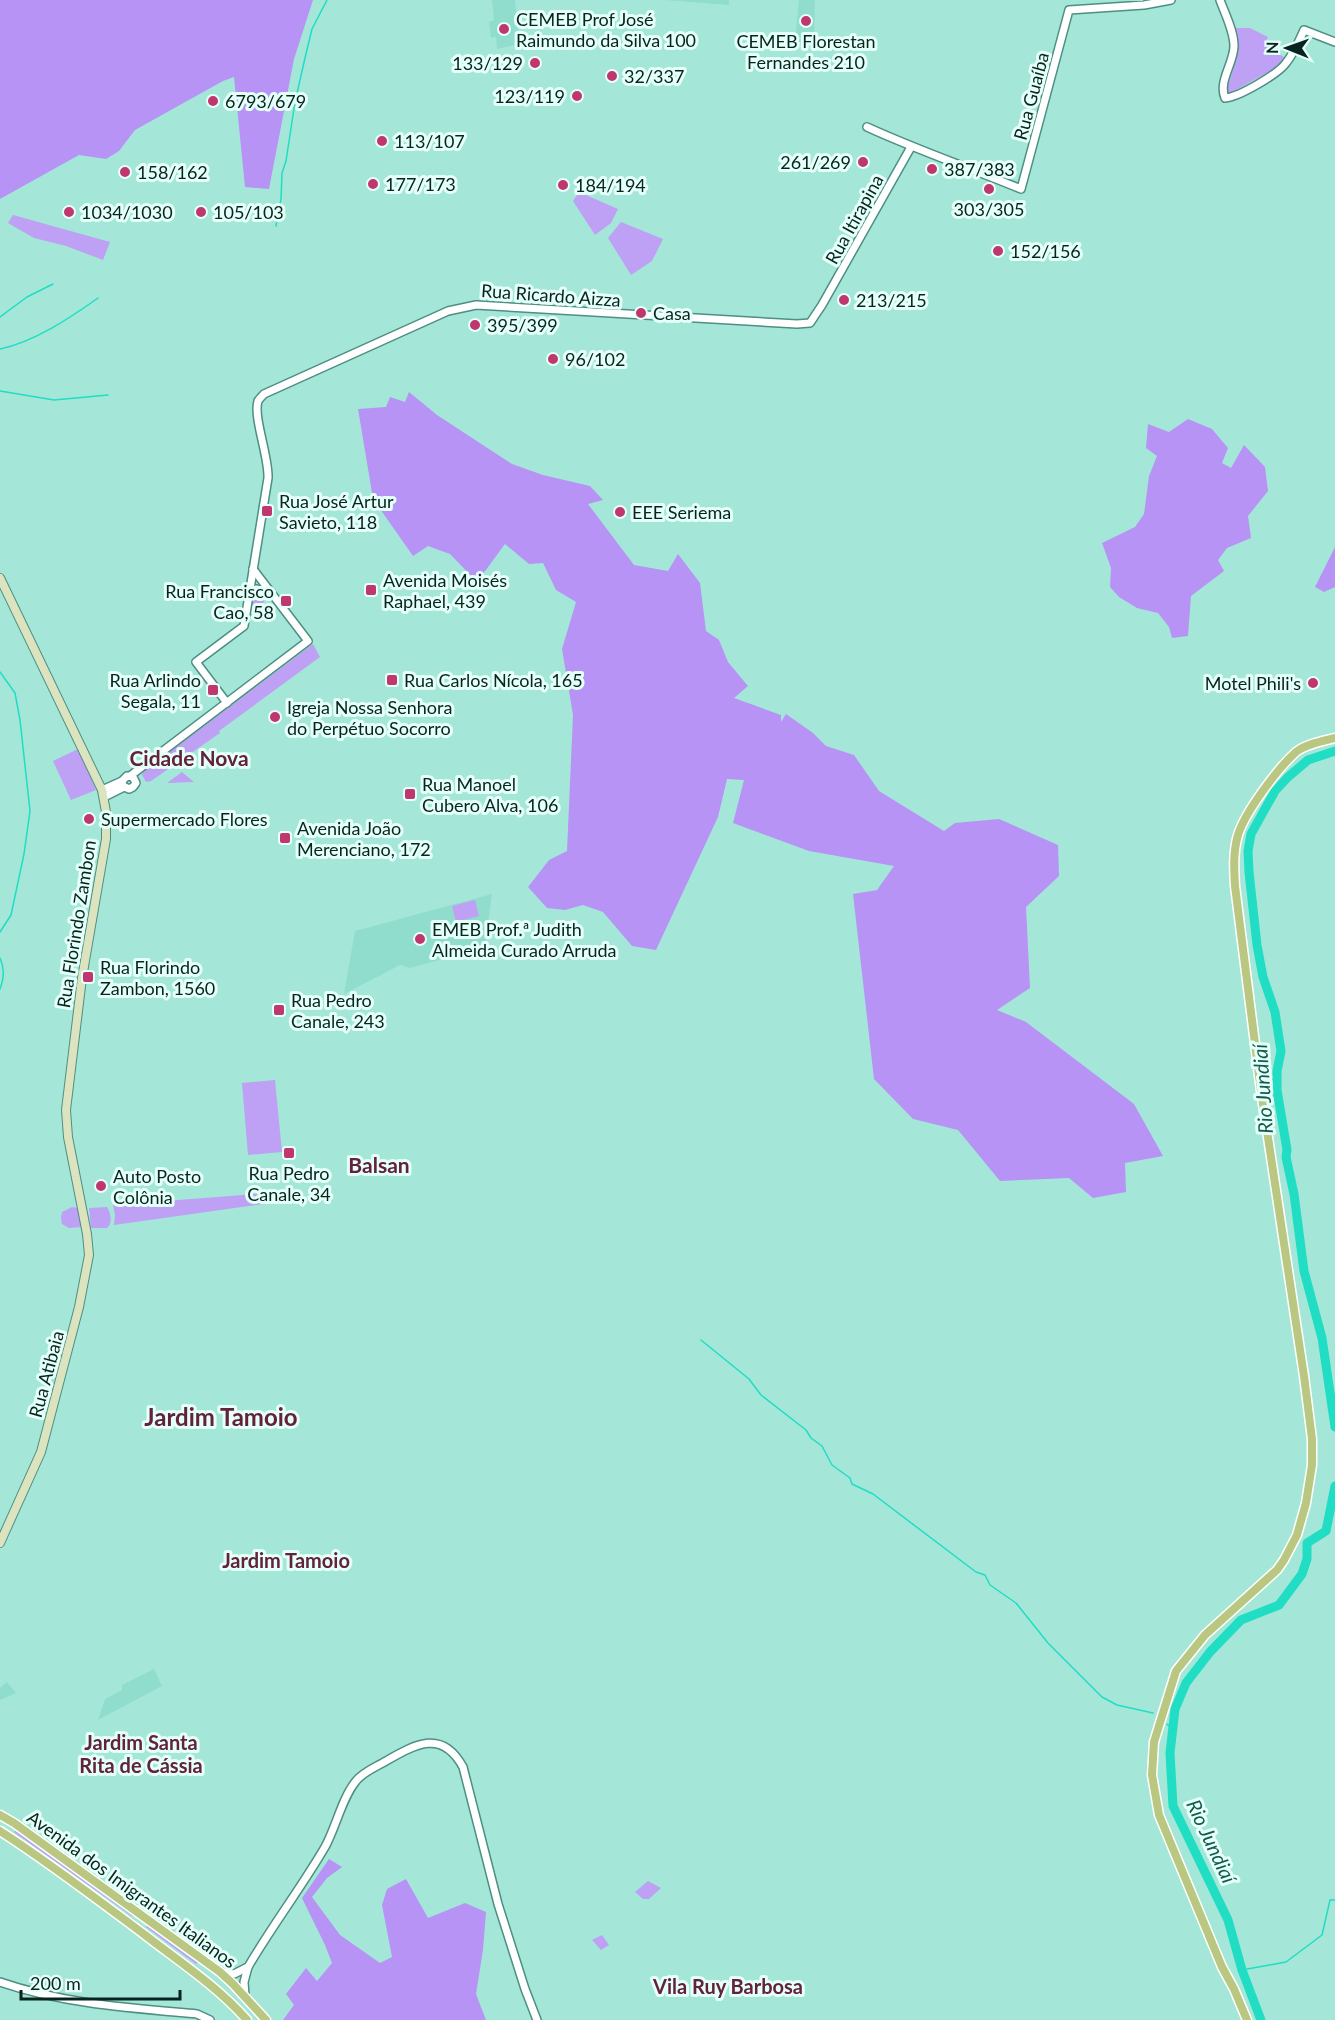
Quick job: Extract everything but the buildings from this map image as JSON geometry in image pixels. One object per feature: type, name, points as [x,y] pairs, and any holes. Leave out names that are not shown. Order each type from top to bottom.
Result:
[{"type":"main road","name":"Rua Florindo Zambon","points":[[0,578],[103,793],[106,839],[76,1018],[66,1110],[68,1137],[81,1205]]},
{"type":"main road","points":[[1247,2020],[1234,1989],[1221,1967],[1163,1826],[1153,1786],[1152,1754],[1157,1728],[1176,1671],[1205,1635],[1281,1565],[1296,1539],[1306,1503],[1312,1465],[1312,1439],[1303,1365],[1261,1091],[1235,886],[1234,854],[1238,833],[1254,804],[1297,751],[1335,738]]},
{"type":"main road","name":"Rua Atibaia","points":[[0,1543],[41,1452],[79,1307],[89,1255],[81,1205]]},
{"type":"main road","name":"Avenida dos Imigrantes Italianos","points":[[0,1815],[220,1972],[266,2020]]},
{"type":"main road","points":[[3,1833],[12,1828],[22,1829]]},
{"type":"main road","name":"Avenida dos Imigrantes Italianos","points":[[3,1833],[202,1978],[223,1995],[247,2020]]},
{"type":"main road","points":[[131,1925],[137,1922],[140,1915]]},
{"type":"main road","points":[[202,1978],[202,1972],[205,1970],[220,1972]]},
{"type":"street","name":"Rua Guaíba","points":[[911,147],[1021,189],[1069,9],[1144,5],[1171,0]]},
{"type":"street","points":[[1220,0],[1233,37],[1234,48],[1223,89],[1225,98],[1237,95],[1281,68],[1294,51],[1304,30],[1335,42]]},
{"type":"street","points":[[867,127],[911,147]]},
{"type":"street","name":"Rua Itirapina","points":[[822,305],[911,147]]},
{"type":"street","name":"Rua Ricardo Aizza","points":[[253,569],[268,472],[258,405],[259,399],[264,394],[281,385],[448,311],[462,307],[476,305],[797,324],[810,322],[822,305]]},
{"type":"street","points":[[103,793],[123,784],[125,777],[130,776],[308,642],[253,569]]},
{"type":"street","points":[[227,703],[196,663],[244,626],[253,569]]},
{"type":"street","points":[[249,595],[256,589],[271,592]]},
{"type":"street","points":[[123,784],[131,789],[135,785],[135,779],[130,776]]},
{"type":"street","points":[[245,1996],[244,1982],[248,1967],[325,1847],[350,1789],[362,1775],[415,1744],[434,1743],[452,1752],[464,1767],[498,1904],[537,2020]]},
{"type":"street","points":[[220,1972],[234,1974],[248,1967]]},
{"type":"street","points":[[0,1982],[46,1996],[84,2003],[197,2014],[210,2020]]},
{"type":"shaded area","points":[[0,0],[313,0],[294,59],[269,189],[245,187],[234,77],[135,130],[119,151],[106,159],[79,155],[0,199]]},
{"type":"shaded area","name":"CEMEB Prof José Raimundo da Silva 100","points":[[492,0],[515,0],[519,44],[497,49],[496,37],[491,38],[489,22],[494,20]]},
{"type":"shaded area","points":[[665,0],[729,0],[729,5]]},
{"type":"shaded area","name":"CEMEB Florestan Fernandes 210","points":[[799,0],[815,0],[814,41],[795,42]]},
{"type":"shaded area","points":[[1235,28],[1250,28],[1268,37],[1265,44],[1285,58],[1276,68],[1228,94],[1226,91],[1236,53]]},
{"type":"shaded area","points":[[579,192],[618,209],[611,223],[595,235],[573,201]]},
{"type":"shaded area","points":[[13,215],[110,242],[103,260],[66,246],[34,238],[8,223]]},
{"type":"shaded area","points":[[621,222],[663,239],[652,261],[631,275],[608,238]]},
{"type":"shaded area","points":[[409,392],[437,415],[512,464],[543,475],[590,486],[603,500],[588,504],[634,565],[668,571],[678,554],[700,583],[706,631],[719,640],[728,662],[748,686],[734,698],[781,715],[781,722],[786,714],[813,733],[826,746],[854,755],[879,791],[944,831],[955,823],[999,819],[1058,845],[1059,876],[1026,907],[1030,988],[997,1010],[1026,1022],[1134,1104],[1163,1156],[1125,1163],[1126,1192],[1093,1198],[1069,1178],[1000,1181],[958,1130],[913,1119],[874,1079],[853,894],[877,890],[894,866],[809,851],[733,823],[744,780],[727,779],[718,817],[656,950],[632,946],[603,912],[583,905],[565,910],[547,908],[528,887],[549,860],[567,851],[573,715],[562,649],[576,602],[556,590],[543,563],[529,564],[505,544],[477,582],[450,554],[428,546],[413,556],[373,499],[358,409],[386,407],[390,397],[405,402]]},
{"type":"shaded area","points":[[1188,419],[1212,429],[1228,448],[1222,463],[1231,468],[1244,445],[1265,467],[1268,491],[1248,516],[1251,538],[1227,548],[1218,560],[1224,571],[1191,596],[1188,636],[1172,638],[1169,627],[1158,613],[1137,608],[1119,597],[1110,587],[1111,568],[1102,543],[1135,527],[1144,514],[1149,476],[1157,456],[1146,448],[1148,424],[1169,432]]},
{"type":"shaded area","points":[[1335,547],[1335,587],[1324,592],[1315,587]]},
{"type":"shaded area","points":[[257,593],[262,595],[264,600],[262,605],[257,607],[252,605],[250,600],[252,595]]},
{"type":"shaded area","points":[[313,644],[320,657],[219,731],[220,733],[151,781],[146,782],[142,775],[143,772]]},
{"type":"shaded area","points":[[78,749],[96,790],[71,800],[53,761]]},
{"type":"shaded area","points":[[182,772],[194,782],[167,783]]},
{"type":"shaded area","name":"EMEB Prof.ª Judith Almeida Curado Arruda","points":[[492,894],[485,946],[410,968],[400,965],[344,994],[355,931]]},
{"type":"shaded area","points":[[475,900],[479,916],[456,922],[452,906]]},
{"type":"shaded area","points":[[275,1080],[282,1152],[248,1155],[242,1083]]},
{"type":"shaded area","points":[[283,1192],[286,1196],[284,1201],[114,1225],[113,1205]]},
{"type":"shaded area","points":[[72,1207],[78,1208],[82,1227],[69,1228],[62,1224],[62,1212]]},
{"type":"shaded area","points":[[107,1207],[111,1218],[109,1226],[91,1228],[89,1208]]},
{"type":"shaded area","points":[[154,1669],[162,1686],[98,1720],[105,1699],[122,1690],[122,1685]]},
{"type":"shaded area","points":[[7,1682],[16,1693],[0,1700],[0,1688]]},
{"type":"shaded area","points":[[16,1830],[134,1914],[132,1916],[14,1832]]},
{"type":"shaded area","points":[[329,1859],[342,1867],[327,1878],[312,1897],[340,1935],[380,1963],[392,1957],[382,1905],[387,1889],[406,1879],[428,1918],[465,1903],[486,1912],[476,1994],[486,2020],[283,2020],[294,2005],[286,1994],[306,1968],[317,1981],[332,1963],[302,1898]]},
{"type":"shaded area","points":[[648,1881],[661,1888],[649,1899],[643,1899],[635,1892]]},
{"type":"shaded area","points":[[148,1925],[199,1962],[196,1964],[146,1927]]},
{"type":"shaded area","points":[[602,1935],[609,1945],[601,1950],[592,1940]]},
{"type":"waterway","points":[[276,226],[281,199],[282,173],[295,102],[312,29],[327,0]]},
{"type":"waterway","points":[[0,317],[27,297],[53,284]]},
{"type":"waterway","points":[[0,349],[39,335],[98,298]]},
{"type":"waterway","points":[[0,391],[54,400],[108,395]]},
{"type":"waterway","points":[[0,672],[15,693],[30,811],[24,854],[11,915],[0,932]]},
{"type":"waterway","name":"Rio Jundiaí","points":[[1335,751],[1308,760],[1275,791],[1251,834],[1248,851],[1257,945],[1263,977],[1275,1012],[1281,1051],[1277,1071],[1277,1090],[1287,1150],[1286,1157],[1294,1194],[1304,1271],[1322,1338],[1335,1427]]},
{"type":"waterway","points":[[0,958],[3,966],[0,989]]},
{"type":"waterway","points":[[701,1340],[749,1379],[761,1395],[806,1430],[811,1438],[822,1446],[832,1465],[850,1478],[852,1484],[873,1494],[976,1572],[985,1575],[990,1585],[1016,1603],[1048,1643],[1102,1697],[1117,1705],[1153,1713]]},
{"type":"waterway","name":"Rio Jundiaí","points":[[1261,2020],[1242,1970],[1228,1920],[1173,1806],[1170,1753],[1175,1709],[1186,1683],[1210,1652],[1241,1620],[1279,1605],[1302,1574],[1307,1559],[1307,1543],[1326,1531],[1335,1486]]},
{"type":"waterway","name":"Rio Jundiaí","points":[[1167,1724],[1172,1729]]},
{"type":"waterway","points":[[1242,1970],[1286,1962],[1322,1935],[1330,1900],[1335,1900]]},
{"type":"place","name":"CEMEB Florestan Fernandes 210","points":[[806,21]]},
{"type":"place","name":"CEMEB Prof José Raimundo da Silva 100","points":[[504,29]]},
{"type":"place","name":"133/129","points":[[535,63]]},
{"type":"place","name":"32/337","points":[[612,76]]},
{"type":"place","name":"123/119","points":[[577,96]]},
{"type":"place","name":"6793/679","points":[[213,101]]},
{"type":"place","name":"113/107","points":[[382,141]]},
{"type":"place","name":"261/269","points":[[863,162]]},
{"type":"place","name":"387/383","points":[[932,169]]},
{"type":"place","name":"158/162","points":[[125,172]]},
{"type":"place","name":"177/173","points":[[373,184]]},
{"type":"place","name":"184/194","points":[[563,185]]},
{"type":"place","name":"303/305","points":[[989,189]]},
{"type":"place","name":"1034/1030","points":[[69,212]]},
{"type":"place","name":"105/103","points":[[201,212]]},
{"type":"place","name":"152/156","points":[[998,251]]},
{"type":"place","name":"213/215","points":[[844,300]]},
{"type":"place","name":"Casa","points":[[641,313]]},
{"type":"place","name":"395/399","points":[[475,325]]},
{"type":"place","name":"96/102","points":[[553,359]]},
{"type":"place","name":"Rua José Artur Savieto, 118","points":[[267,511]]},
{"type":"place","name":"EEE Seriema","points":[[620,512]]},
{"type":"place","name":"Avenida Moisés Raphael, 439","points":[[371,590]]},
{"type":"place","name":"Rua Francisco Cao, 58","points":[[286,601]]},
{"type":"place","name":"Rua Carlos Nícola, 165","points":[[392,680]]},
{"type":"place","name":"Motel Phili's","points":[[1313,683]]},
{"type":"place","name":"Rua Arlindo Segala, 11","points":[[213,690]]},
{"type":"place","name":"Igreja Nossa Senhora do Perpétuo Socorro","points":[[275,717]]},
{"type":"place","name":"Rua Manoel Cubero Alva, 106","points":[[410,794]]},
{"type":"place","name":"Supermercado Flores","points":[[89,819]]},
{"type":"place","name":"Avenida João Merenciano, 172","points":[[285,838]]},
{"type":"place","name":"EMEB Prof.ª Judith Almeida Curado Arruda","points":[[420,939]]},
{"type":"place","name":"Rua Florindo Zambon, 1560","points":[[88,977]]},
{"type":"place","name":"Rua Pedro Canale, 243","points":[[279,1010]]},
{"type":"place","name":"Rua Pedro Canale, 34","points":[[289,1153]]},
{"type":"place","name":"Auto Posto Colônia","points":[[101,1186]]},
{"type":"district","name":"Cidade Nova","points":[[189,757]]},
{"type":"district","name":"Balsan","points":[[379,1164]]},
{"type":"district","name":"Jardim Tamoio","points":[[221,1416]]},
{"type":"district","name":"Jardim Tamoio","points":[[286,1560]]},
{"type":"district","name":"Jardim Santa Rita de Cássia","points":[[141,1754]]},
{"type":"district","name":"Vila Ruy Barbosa","points":[[728,1986]]}]
